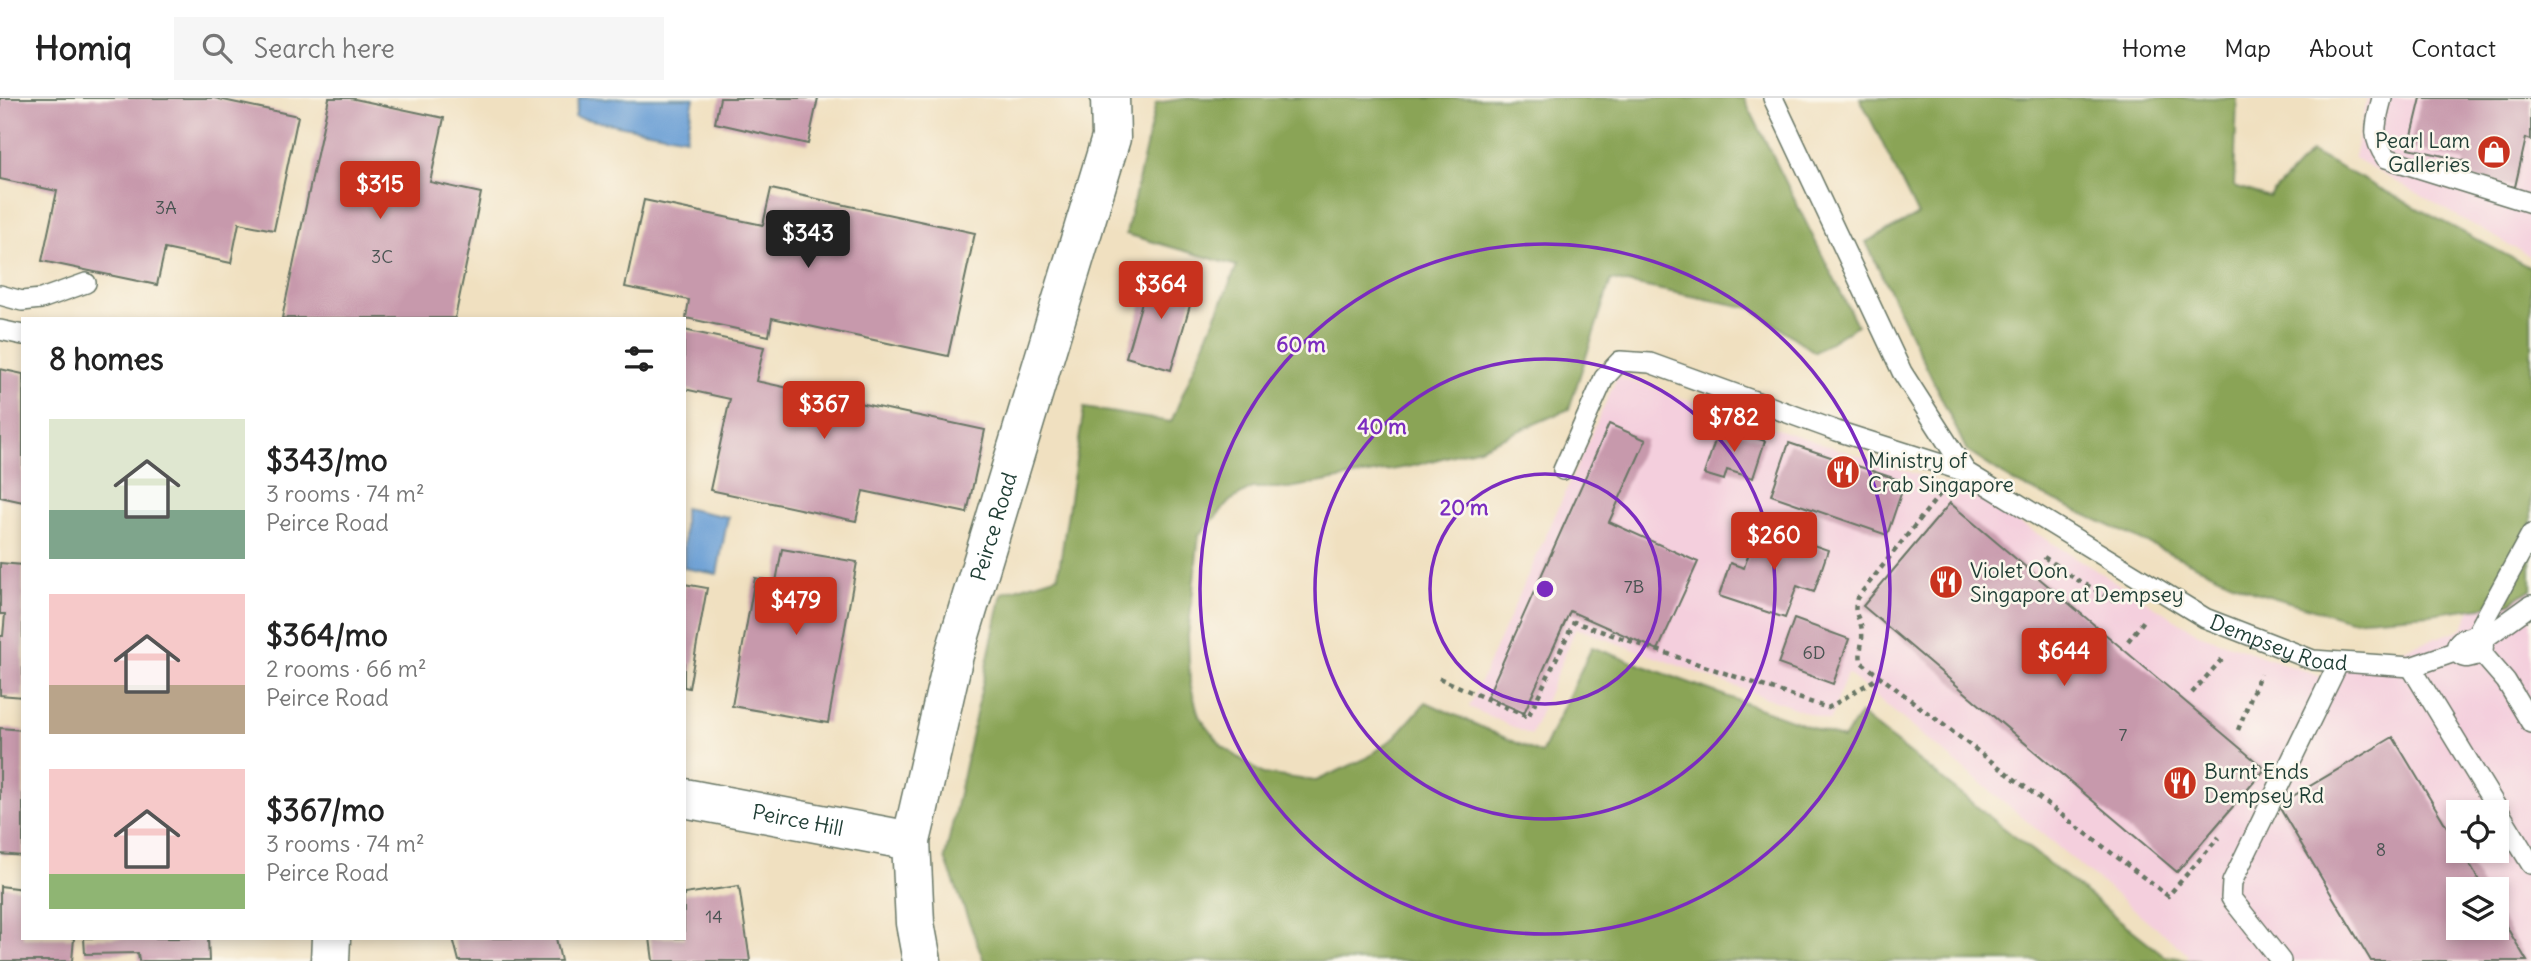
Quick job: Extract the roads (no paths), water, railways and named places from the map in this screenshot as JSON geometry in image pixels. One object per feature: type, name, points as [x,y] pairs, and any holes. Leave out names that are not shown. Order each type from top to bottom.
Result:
[{"type":"street","name":"Peirce Road","points":[[922,961],[915,923],[911,841],[954,655],[1111,138],[1110,98]]},
{"type":"street","name":"Peirce Hill","points":[[686,798],[911,841]]},
{"type":"street","points":[[330,961],[331,940]]},
{"type":"lane","points":[[1773,98],[1902,372],[1966,472]]},
{"type":"lane","points":[[2382,98],[2375,128],[2376,144],[2386,158],[2531,203]]},
{"type":"lane","points":[[0,295],[22,301],[41,299],[86,283]]},
{"type":"lane","points":[[0,330],[21,335]]},
{"type":"lane","name":"Dempsey Road","points":[[1563,470],[1604,377],[1620,361],[1650,363],[1837,431],[1966,472],[2205,618],[2313,660],[2411,667],[2471,645],[2531,605]]},
{"type":"lane","points":[[2531,534],[2471,645],[2506,681],[2531,723]]},
{"type":"lane","points":[[2281,961],[2231,898],[2232,882],[2339,662]]},
{"type":"lane","points":[[2411,667],[2531,864]]},
{"type":"water","points":[[579,98],[694,98],[686,138],[575,117]]},
{"type":"water","points":[[686,508],[728,517],[717,574],[686,568]]},
{"type":"place","name":"Pearl Lam Galleries","points":[[2494,152]]},
{"type":"place","name":"Ministry of Crab Singapore","points":[[1843,472]]},
{"type":"place","name":"Violet Oon Singapore at Dempsey","points":[[1946,582]]},
{"type":"place","name":"Burnt Ends Dempsey Rd","points":[[2180,783]]}]
